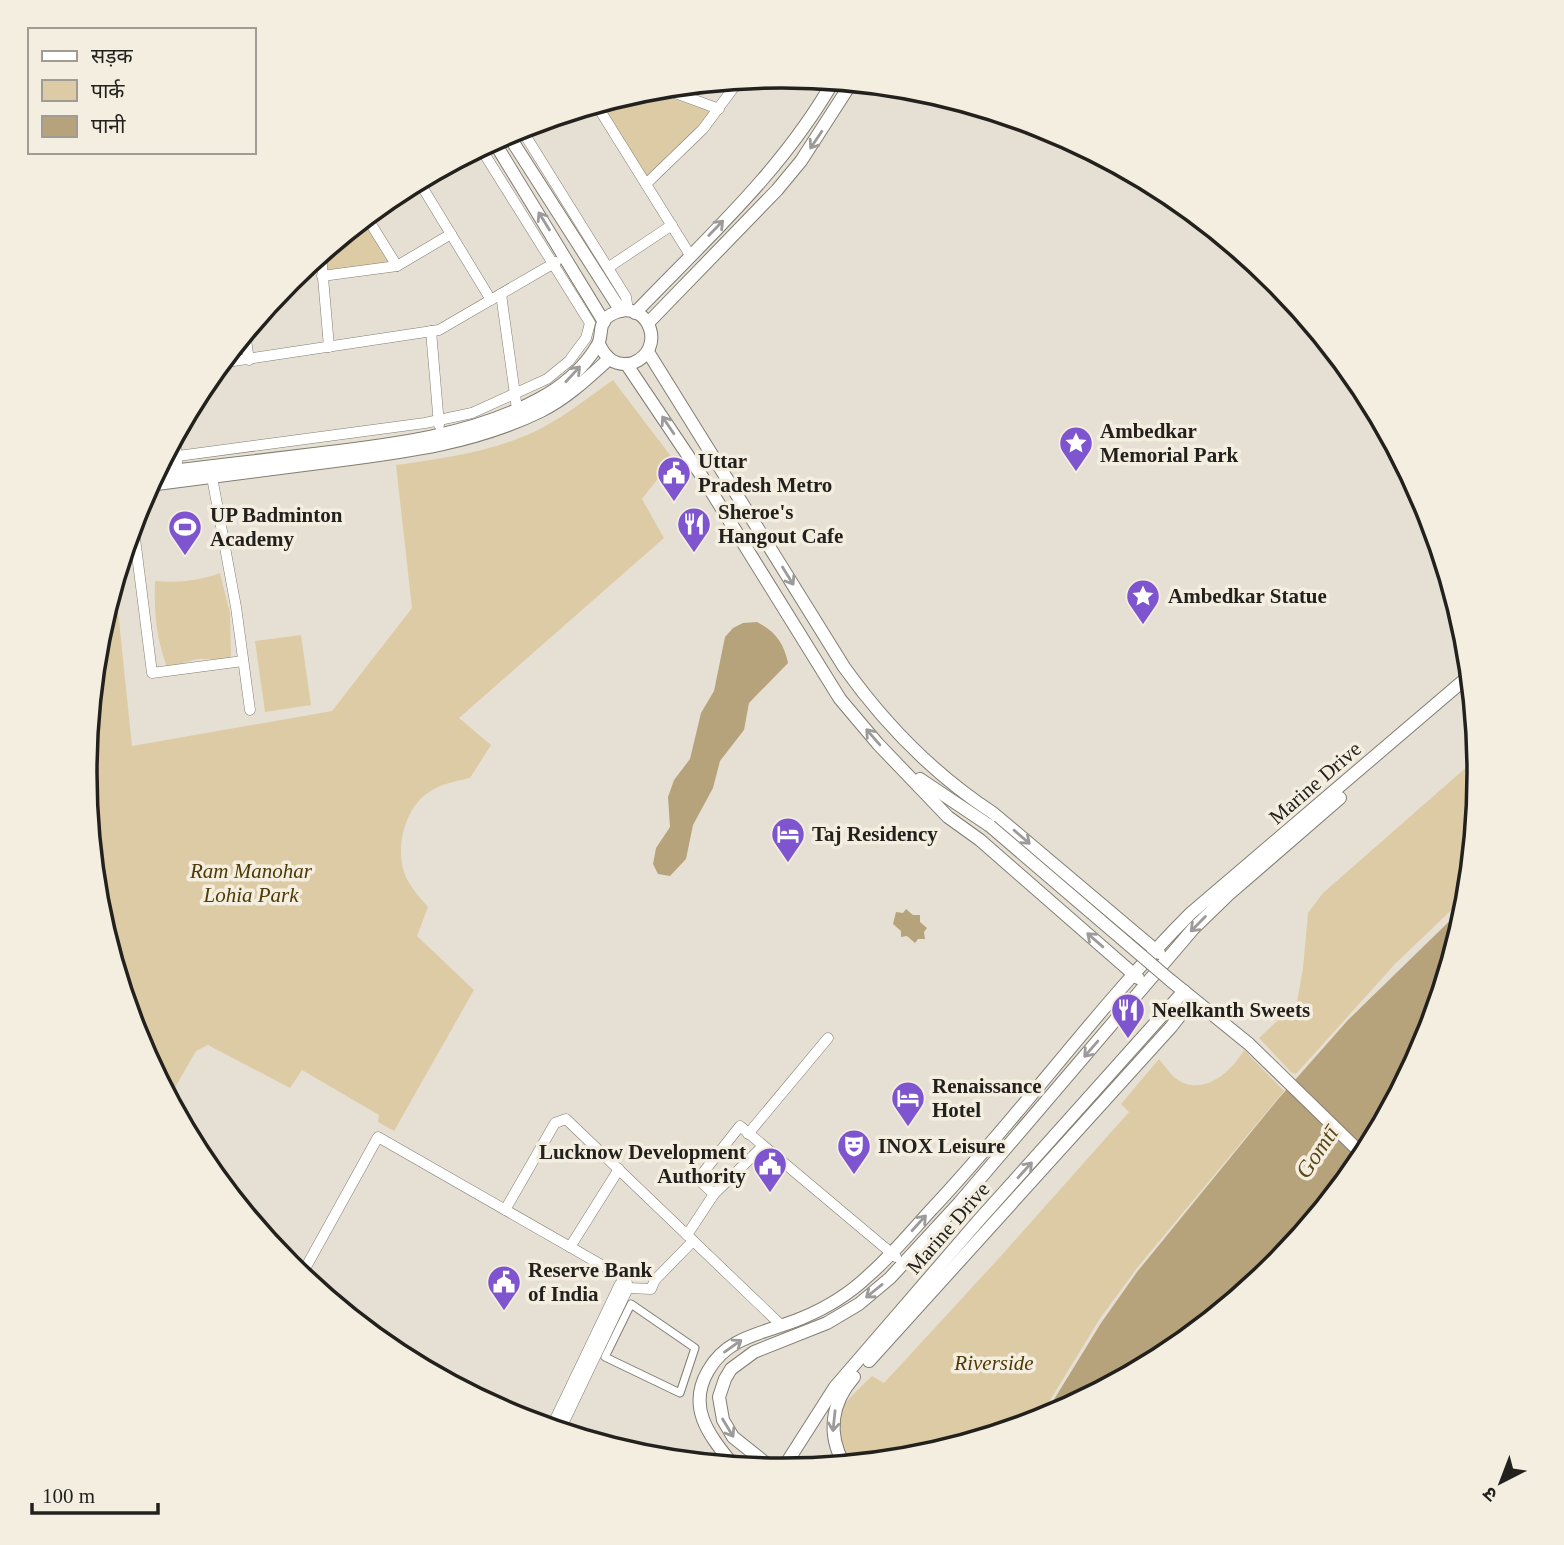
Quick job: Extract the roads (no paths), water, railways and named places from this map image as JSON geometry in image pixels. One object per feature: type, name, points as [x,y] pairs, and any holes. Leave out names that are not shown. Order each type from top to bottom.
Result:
[{"type":"street","points":[[646,184],[703,129],[732,89]]},
{"type":"street","points":[[440,427],[466,428],[539,400],[568,381],[599,344],[600,328],[604,321],[611,315],[628,312],[690,255],[784,157],[829,89]]},
{"type":"street","points":[[648,323],[793,171],[847,91]]},
{"type":"street","points":[[682,95],[719,108]]},
{"type":"street","points":[[601,112],[690,255]]},
{"type":"street","points":[[527,137],[609,267],[628,300],[628,312]]},
{"type":"street","points":[[514,143],[628,312],[648,323],[652,338],[648,352],[639,361],[627,365],[609,359],[599,344]]},
{"type":"street","points":[[500,149],[604,321]]},
{"type":"street","points":[[170,466],[177,463],[358,449],[440,427],[547,379],[569,361],[586,338],[590,323],[485,155]]},
{"type":"street","points":[[423,189],[491,300]]},
{"type":"street","points":[[371,224],[397,266]]},
{"type":"street","points":[[609,267],[671,225]]},
{"type":"street","points":[[323,276],[397,266],[451,234]]},
{"type":"street","points":[[234,362],[439,330],[566,257]]},
{"type":"street","points":[[322,265],[328,347]]},
{"type":"street","points":[[501,294],[517,409]]},
{"type":"street","points":[[431,331],[440,427]]},
{"type":"street","points":[[247,345],[249,360]]},
{"type":"street","points":[[648,352],[844,667],[890,725],[967,796],[993,813],[1167,960]]},
{"type":"street","points":[[162,483],[419,450],[463,440],[543,410],[573,391],[609,359]]},
{"type":"street","points":[[627,365],[701,475],[840,699],[892,759],[948,817],[989,848],[1146,985]]},
{"type":"street","points":[[176,454],[177,463]]},
{"type":"street","points":[[173,461],[177,463]]},
{"type":"street","points":[[212,477],[250,710]]},
{"type":"street","points":[[135,546],[152,673],[243,661]]},
{"type":"street","name":"Marine Drive","points":[[724,1455],[704,1426],[701,1405],[703,1382],[712,1364],[728,1348],[748,1336],[802,1319],[835,1302],[859,1284],[892,1253],[969,1169],[1133,974],[1191,913],[1461,683]]},
{"type":"street","name":"Marine Drive","points":[[757,1457],[739,1443],[728,1430],[720,1412],[719,1397],[731,1369],[754,1352],[827,1323],[859,1304],[890,1278],[960,1202],[1193,929],[1228,895],[1462,693]]},
{"type":"street","points":[[892,759],[990,826],[1249,1044],[1355,1148]]},
{"type":"street","points":[[967,796],[990,826]]},
{"type":"street","name":"Marine Drive","points":[[839,1455],[831,1428],[836,1405],[849,1382],[1162,1036],[1189,995]]},
{"type":"street","name":"Marine Drive","points":[[790,1458],[835,1387],[979,1220],[1189,995]]},
{"type":"street","points":[[748,1134],[828,1038]]},
{"type":"street","points":[[505,1210],[555,1123],[566,1119],[781,1325]]},
{"type":"street","points":[[714,1194],[698,1179],[740,1126],[904,1264]]},
{"type":"street","points":[[307,1265],[377,1137],[570,1247],[627,1283],[651,1289],[655,1280],[690,1238],[714,1194],[763,1146]]},
{"type":"street","points":[[570,1247],[619,1170]]},
{"type":"street","points":[[556,1419],[620,1284],[627,1283]]},
{"type":"street","points":[[564,1422],[627,1283]]},
{"type":"street","points":[[631,1304],[695,1348],[680,1393],[605,1357],[631,1304]]},
{"type":"water","points":[[757,622],[778,638],[788,663],[749,703],[744,730],[720,761],[713,788],[693,825],[686,859],[670,876],[658,874],[653,864],[656,848],[670,827],[668,797],[674,780],[690,759],[701,713],[714,691],[725,637],[733,628],[743,623]]},
{"type":"water","points":[[906,909],[913,915],[920,915],[920,922],[927,928],[924,932],[925,939],[918,939],[915,943],[907,936],[901,937],[901,931],[893,924],[896,912],[903,913]]},
{"type":"water","name":"Gomtī","points":[[1451,920],[1431,993],[1396,1075],[1352,1153],[1297,1224],[1234,1288],[1199,1316],[1124,1366],[1053,1401],[1101,1323],[1137,1272],[1279,1098],[1348,1020]]},
{"type":"place","name":"Ambedkar Memorial Park","points":[[1076,473]]},
{"type":"place","name":"Uttar Pradesh Metro","points":[[674,503]]},
{"type":"place","name":"Sheroe's Hangout Cafe","points":[[694,554]]},
{"type":"place","name":"UP Badminton Academy","points":[[185,557]]},
{"type":"place","name":"Ambedkar Statue","points":[[1143,626]]},
{"type":"place","name":"Taj Residency","points":[[788,864]]},
{"type":"place","name":"Neelkanth Sweets","points":[[1128,1040]]},
{"type":"place","name":"Renaissance Hotel","points":[[908,1128]]},
{"type":"place","name":"INOX Leisure","points":[[854,1176]]},
{"type":"place","name":"Lucknow Development Authority","points":[[770,1194]]},
{"type":"place","name":"Reserve Bank of India","points":[[504,1312]]},
{"type":"park label","name":"Ram Manohar Lohia Park","points":[[251,883]]},
{"type":"park label","name":"Riverside","points":[[994,1363]]}]
